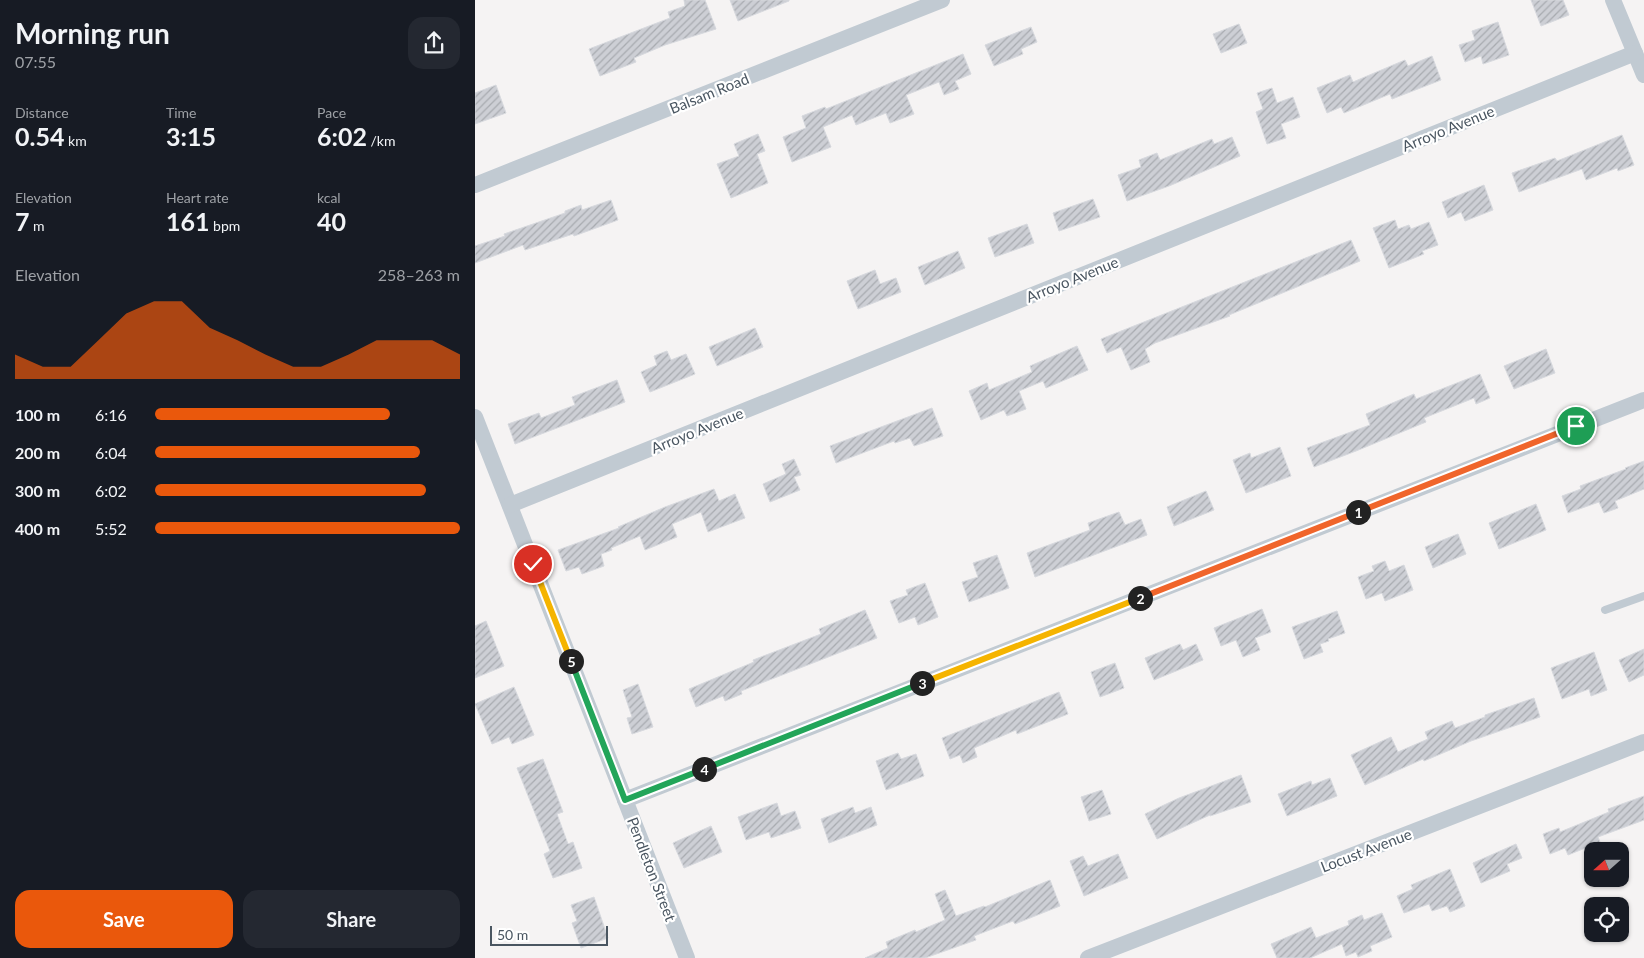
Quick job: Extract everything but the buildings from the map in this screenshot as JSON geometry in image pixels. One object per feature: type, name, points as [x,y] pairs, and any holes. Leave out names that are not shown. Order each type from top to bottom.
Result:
[{"type":"street","name":"Balsam Road","points":[[475,185],[942,0]]},
{"type":"street","points":[[1613,0],[1644,75]]},
{"type":"street","name":"Arroyo Avenue","points":[[509,505],[1635,53]]},
{"type":"street","points":[[625,800],[1644,400]]},
{"type":"street","name":"Pendleton Street","points":[[475,417],[687,958]]},
{"type":"street","name":"Locust Avenue","points":[[1088,958],[1644,742]]},
{"type":"lane","points":[[1605,610],[1644,596]]},
{"type":"route","points":[[533,564],[625,800],[1576,426]]}]
